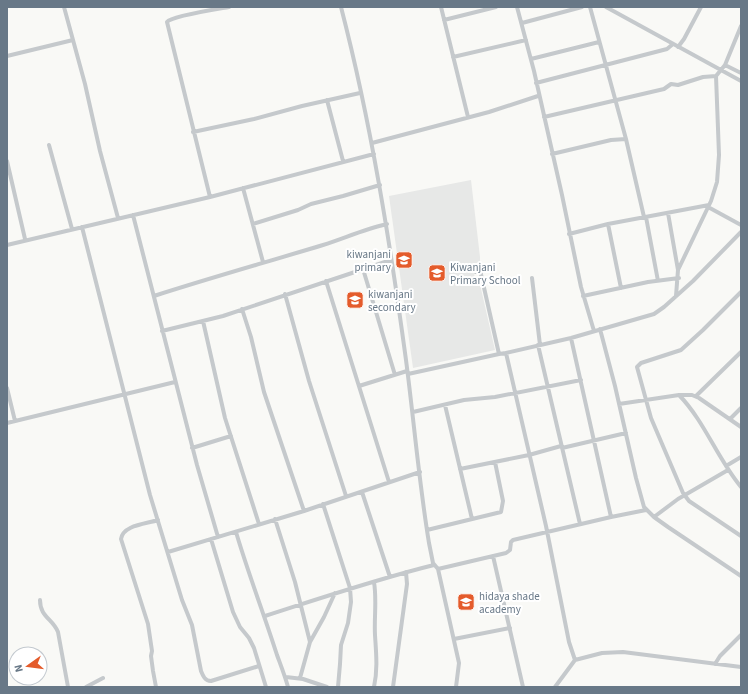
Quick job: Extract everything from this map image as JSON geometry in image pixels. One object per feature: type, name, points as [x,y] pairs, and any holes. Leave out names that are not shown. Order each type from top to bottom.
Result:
[{"type":"street","points":[[64,7],[85,84],[100,150],[118,218]]},
{"type":"street","points":[[210,197],[167,22],[172,18],[229,7]]},
{"type":"street","points":[[341,7],[372,143],[387,224],[408,373],[427,530],[434,565],[438,569],[460,668],[456,687]]},
{"type":"street","points":[[440,7],[468,117]]},
{"type":"street","points":[[444,20],[496,7]]},
{"type":"street","points":[[518,7],[531,59],[583,296],[594,331]]},
{"type":"street","points":[[522,23],[582,7]]},
{"type":"street","points":[[590,7],[614,100],[626,139],[645,217],[658,281]]},
{"type":"street","points":[[606,7],[611,8],[741,82]]},
{"type":"street","points":[[678,46],[684,39],[701,7]]},
{"type":"street","points":[[678,270],[709,206],[716,182],[720,155],[716,76],[720,69],[725,65],[741,26]]},
{"type":"street","points":[[7,56],[73,40]]},
{"type":"street","points":[[453,57],[526,40]]},
{"type":"street","points":[[531,59],[599,42]]},
{"type":"street","points":[[536,83],[667,49],[673,44]]},
{"type":"street","points":[[725,65],[741,73]]},
{"type":"street","points":[[544,117],[664,88],[671,84],[678,85],[704,77],[716,76]]},
{"type":"street","points":[[193,132],[254,119],[360,93]]},
{"type":"street","points":[[372,143],[538,96]]},
{"type":"street","points":[[327,100],[342,161]]},
{"type":"street","points":[[552,154],[610,140],[626,139]]},
{"type":"street","points":[[49,145],[72,229]]},
{"type":"street","points":[[7,245],[25,239],[210,197],[342,161],[374,154]]},
{"type":"street","points":[[7,162],[25,239]]},
{"type":"street","points":[[253,224],[298,210],[311,204],[380,185]]},
{"type":"street","points":[[243,188],[263,262]]},
{"type":"street","points":[[569,234],[608,224],[709,206],[741,225]]},
{"type":"street","points":[[668,213],[679,278],[676,296]]},
{"type":"street","points":[[133,215],[192,448],[218,537]]},
{"type":"street","points":[[154,296],[327,244],[387,224]]},
{"type":"street","points":[[608,224],[621,288]]},
{"type":"street","points":[[82,227],[158,520],[182,600],[192,625],[201,671],[204,678],[211,681],[259,666]]},
{"type":"street","points":[[359,386],[394,375],[506,353],[571,338],[654,314],[661,310],[701,273],[741,232]]},
{"type":"street","points":[[162,331],[203,321],[242,309],[391,260]]},
{"type":"street","points":[[363,269],[394,375]]},
{"type":"street","points":[[476,272],[480,270],[499,354]]},
{"type":"street","points":[[532,278],[539,345],[547,386],[580,524]]},
{"type":"street","points":[[583,296],[679,278]]},
{"type":"street","points":[[326,281],[344,343],[389,482]]},
{"type":"street","points":[[741,292],[681,350],[639,364],[638,368],[646,400],[656,430],[685,496],[689,501],[741,536]]},
{"type":"street","points":[[285,294],[303,361],[346,496]]},
{"type":"street","points":[[242,309],[251,337],[264,392],[304,511]]},
{"type":"street","points":[[203,321],[208,348],[230,436],[260,524]]},
{"type":"street","points":[[600,329],[607,351],[638,487],[646,510],[741,576]]},
{"type":"street","points":[[571,338],[610,517]]},
{"type":"street","points":[[696,396],[741,352]]},
{"type":"street","points":[[506,353],[547,532],[569,642],[575,660]]},
{"type":"street","points":[[413,412],[464,400],[495,397],[581,380]]},
{"type":"street","points":[[7,423],[175,382]]},
{"type":"street","points":[[7,388],[15,421]]},
{"type":"street","points":[[679,395],[694,411],[727,468],[741,487]]},
{"type":"street","points":[[619,404],[679,395],[696,396],[741,428]]},
{"type":"street","points":[[445,404],[472,519]]},
{"type":"street","points":[[730,419],[741,408]]},
{"type":"street","points":[[460,469],[626,433]]},
{"type":"street","points":[[192,448],[230,436]]},
{"type":"street","points":[[654,517],[670,504],[685,496],[741,457]]},
{"type":"street","points":[[427,530],[498,513],[502,509],[502,497],[495,462]]},
{"type":"street","points":[[168,552],[304,511],[420,472]]},
{"type":"street","points":[[362,492],[390,577]]},
{"type":"street","points":[[322,504],[350,588],[351,602],[348,623],[341,645],[338,687]]},
{"type":"street","points":[[438,569],[509,551],[513,540],[646,510]]},
{"type":"street","points":[[275,519],[295,582],[310,642]]},
{"type":"street","points":[[156,687],[148,624],[121,539],[122,534],[127,529],[158,520]]},
{"type":"street","points":[[236,532],[246,566],[286,677],[288,687]]},
{"type":"street","points":[[211,539],[233,612],[240,627],[252,643],[266,687]]},
{"type":"street","points":[[493,556],[523,687]]},
{"type":"street","points":[[264,616],[350,588],[434,565]]},
{"type":"street","points":[[394,687],[407,584],[406,572]]},
{"type":"street","points":[[374,582],[377,660],[374,687]]},
{"type":"street","points":[[300,678],[310,642],[335,593]]},
{"type":"street","points":[[40,600],[40,607],[58,632],[68,687]]},
{"type":"street","points":[[454,639],[510,628]]},
{"type":"street","points":[[715,664],[722,653],[741,635]]},
{"type":"street","points":[[556,687],[575,660],[602,653],[617,652],[741,667]]},
{"type":"street","points":[[286,677],[300,678],[327,687]]},
{"type":"street","points":[[86,687],[103,678]]},
{"type":"shaded area","name":"Kiwanjani Primary School","points":[[471,180],[480,257],[480,265],[474,275],[479,280],[495,350],[413,368],[389,196]]},
{"type":"place","name":"kiwanjani primary","points":[[404,260]]},
{"type":"place","name":"Kiwanjani Primary School","points":[[437,273]]},
{"type":"place","name":"kiwanjani secondary","points":[[355,300]]},
{"type":"place","name":"hidaya shade academy","points":[[466,602]]}]
